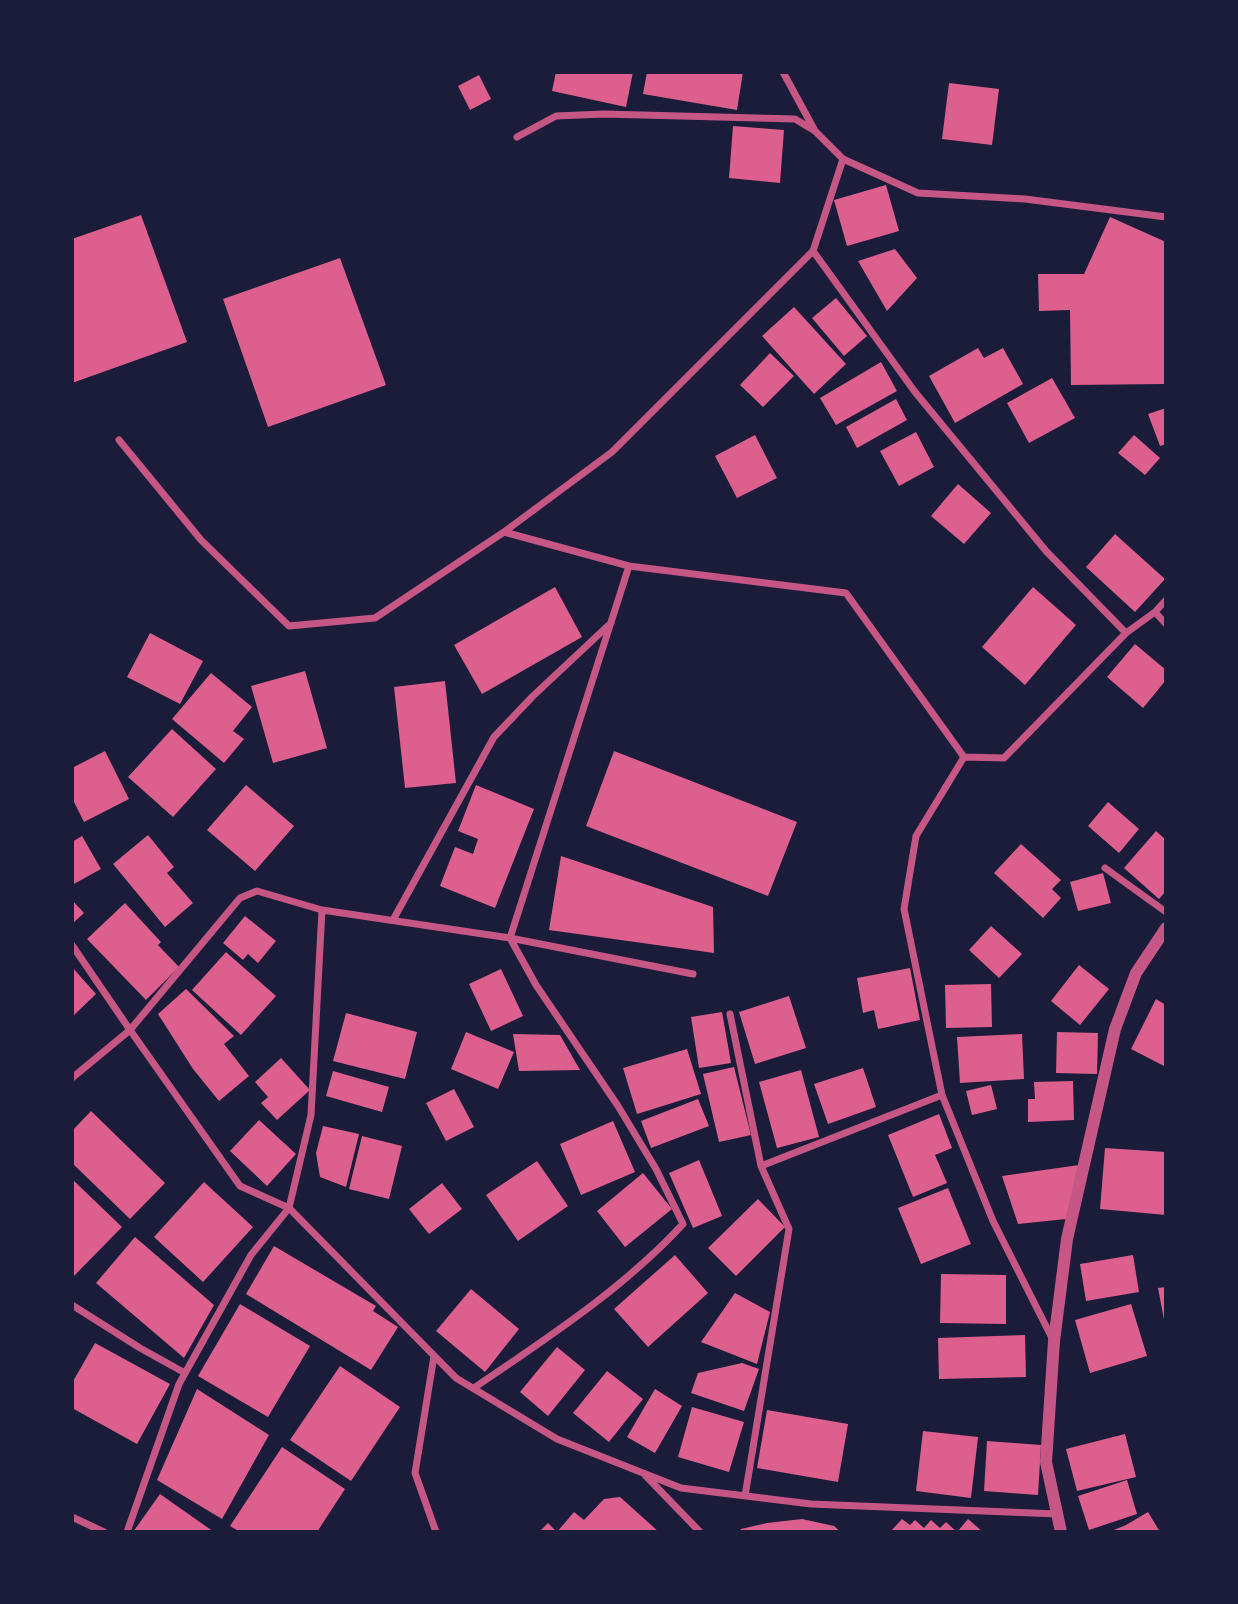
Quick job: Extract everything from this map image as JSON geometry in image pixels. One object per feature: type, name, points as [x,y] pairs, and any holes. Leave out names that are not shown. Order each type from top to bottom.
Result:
[{"type":"street","points":[[783,72],[815,131]]},
{"type":"street","points":[[517,137],[556,116],[604,114],[795,119],[815,131],[843,159],[918,193],[1025,199],[1166,217]]},
{"type":"street","points":[[119,440],[201,540],[289,626],[375,618],[504,532],[612,452],[813,251],[843,159]]},
{"type":"street","points":[[813,251],[915,393],[1046,551],[1126,634]]},
{"type":"street","points":[[504,532],[629,566],[846,593],[964,757]]},
{"type":"street","points":[[474,1388],[576,1318],[658,1251],[683,1224],[656,1169],[618,1105],[536,985],[510,938],[629,566]]},
{"type":"street","points":[[964,757],[1004,758],[1126,634],[1166,600]]},
{"type":"street","points":[[1155,612],[1166,624]]},
{"type":"street","points":[[393,920],[494,737],[611,622]]},
{"type":"street","points":[[964,757],[916,835],[904,909],[942,1095],[993,1221],[1054,1341]]},
{"type":"street","points":[[1105,868],[1166,912]]},
{"type":"street","points":[[72,1078],[130,1030],[240,898],[257,891],[322,910],[510,938],[692,974]]},
{"type":"street","points":[[127,1532],[179,1384],[251,1255],[289,1208],[311,1115],[322,910]]},
{"type":"street","points":[[1061,1532],[1046,1462],[1054,1341],[1067,1239],[1115,1030],[1136,973],[1166,928]]},
{"type":"street","points":[[72,945],[240,1186],[289,1208],[456,1378],[557,1439],[681,1488],[811,1504],[1057,1514]]},
{"type":"street","points":[[730,1014],[761,1166],[789,1229],[745,1496]]},
{"type":"street","points":[[761,1166],[942,1095]]},
{"type":"street","points":[[72,1305],[185,1373]]},
{"type":"street","points":[[434,1356],[415,1473],[436,1532]]},
{"type":"street","points":[[643,1473],[700,1532]]},
{"type":"street","points":[[72,1517],[104,1532]]},
{"type":"building","points":[[556,72],[633,72],[626,107],[552,91]]},
{"type":"building","points":[[647,72],[743,72],[737,110],[643,94]]},
{"type":"building","points":[[479,75],[491,99],[470,110],[458,86]]},
{"type":"building","points":[[949,83],[999,89],[992,145],[942,139]]},
{"type":"building","points":[[733,126],[784,130],[780,183],[729,178]]},
{"type":"building","points":[[886,185],[899,231],[847,246],[834,200]]},
{"type":"building","points":[[141,215],[187,342],[72,383],[72,239]]},
{"type":"building","points":[[1110,217],[1166,242],[1164,384],[1071,385],[1070,310],[1039,311],[1038,274],[1084,274]]},
{"type":"building","points":[[895,249],[917,278],[887,311],[858,261]]},
{"type":"building","points":[[340,258],[386,385],[268,427],[223,299]]},
{"type":"building","points":[[836,298],[867,336],[844,356],[812,318]]},
{"type":"building","points":[[794,307],[846,364],[814,394],[762,336]]},
{"type":"building","points":[[978,348],[984,358],[1003,348],[1023,384],[955,423],[929,376]]},
{"type":"building","points":[[770,353],[794,376],[763,407],[740,385]]},
{"type":"building","points":[[881,362],[897,391],[836,425],[820,398]]},
{"type":"building","points":[[1052,378],[1075,418],[1029,443],[1007,403]]},
{"type":"building","points":[[896,399],[907,420],[857,448],[846,427]]},
{"type":"building","points":[[1166,408],[1166,444],[1160,446],[1148,414]]},
{"type":"building","points":[[916,432],[934,467],[899,486],[880,451]]},
{"type":"building","points":[[755,435],[777,478],[737,498],[715,456]]},
{"type":"building","points":[[1134,435],[1160,458],[1145,475],[1118,453]]},
{"type":"building","points":[[958,484],[991,513],[964,544],[931,516]]},
{"type":"building","points":[[1115,534],[1165,579],[1135,612],[1086,567]]},
{"type":"building","points":[[555,587],[582,637],[482,694],[454,645]]},
{"type":"building","points":[[1033,587],[1076,625],[1025,685],[982,647]]},
{"type":"building","points":[[150,633],[203,661],[180,704],[127,677]]},
{"type":"building","points":[[1135,644],[1166,670],[1166,680],[1143,708],[1107,677]]},
{"type":"building","points":[[305,671],[327,748],[273,763],[251,686]]},
{"type":"building","points":[[211,673],[252,707],[233,731],[244,739],[224,763],[172,719]]},
{"type":"building","points":[[445,681],[456,783],[405,788],[394,687]]},
{"type":"building","points":[[172,729],[216,769],[173,817],[128,777]]},
{"type":"building","points":[[105,751],[129,799],[84,822],[72,798],[72,768]]},
{"type":"building","points":[[614,751],[797,822],[768,896],[586,826]]},
{"type":"building","points":[[246,785],[294,826],[255,871],[207,830]]},
{"type":"building","points":[[476,785],[534,809],[495,908],[440,886],[455,847],[473,854],[478,839],[458,831]]},
{"type":"building","points":[[1108,802],[1139,829],[1119,853],[1088,826]]},
{"type":"building","points":[[1156,831],[1166,840],[1166,891],[1159,899],[1124,868]]},
{"type":"building","points":[[148,835],[174,867],[167,873],[193,903],[165,927],[113,864]]},
{"type":"building","points":[[82,836],[101,869],[72,885],[72,842]]},
{"type":"building","points":[[1021,844],[1061,880],[1052,889],[1061,898],[1043,918],[994,873]]},
{"type":"building","points":[[561,856],[713,907],[714,953],[549,930]]},
{"type":"building","points":[[1103,873],[1111,903],[1078,911],[1070,882]]},
{"type":"building","points":[[72,900],[84,913],[72,924]]},
{"type":"building","points":[[125,903],[161,942],[158,945],[179,967],[146,1000],[87,939]]},
{"type":"building","points":[[245,916],[276,941],[258,963],[248,954],[243,960],[223,943]]},
{"type":"building","points":[[991,926],[1022,954],[999,978],[969,950]]},
{"type":"building","points":[[226,952],[276,996],[241,1035],[192,990]]},
{"type":"building","points":[[1079,965],[1109,989],[1080,1025],[1051,1001]]},
{"type":"building","points":[[72,967],[96,994],[72,1017]]},
{"type":"building","points":[[910,968],[920,1020],[878,1029],[874,1010],[863,1013],[857,978]]},
{"type":"building","points":[[501,969],[523,1016],[491,1031],[469,984]]},
{"type":"building","points":[[991,984],[992,1027],[946,1028],[945,985]]},
{"type":"building","points":[[186,989],[234,1036],[224,1044],[249,1076],[219,1101],[193,1069],[158,1014]]},
{"type":"building","points":[[789,996],[806,1048],[755,1064],[739,1012]]},
{"type":"building","points":[[1156,999],[1166,1005],[1166,1067],[1131,1049]]},
{"type":"building","points":[[722,1012],[731,1063],[699,1068],[691,1017]]},
{"type":"building","points":[[346,1013],[417,1032],[405,1079],[333,1061]]},
{"type":"building","points":[[466,1032],[514,1052],[498,1089],[451,1069]]},
{"type":"building","points":[[1057,1032],[1098,1033],[1097,1074],[1056,1073]]},
{"type":"building","points":[[513,1034],[560,1035],[580,1070],[519,1071]]},
{"type":"building","points":[[1022,1034],[1024,1079],[960,1083],[957,1037]]},
{"type":"building","points":[[687,1049],[701,1094],[637,1114],[623,1068]]},
{"type":"building","points":[[281,1058],[310,1090],[277,1120],[261,1103],[268,1097],[255,1082]]},
{"type":"building","points":[[734,1067],[751,1135],[719,1142],[703,1074]]},
{"type":"building","points":[[863,1068],[876,1107],[828,1124],[814,1084]]},
{"type":"building","points":[[801,1070],[819,1137],[777,1148],[759,1082]]},
{"type":"building","points":[[333,1071],[389,1087],[382,1112],[326,1096]]},
{"type":"building","points":[[1073,1081],[1074,1120],[1028,1122],[1028,1099],[1035,1099],[1034,1082]]},
{"type":"building","points":[[991,1085],[997,1109],[972,1115],[966,1091]]},
{"type":"building","points":[[454,1089],[474,1127],[446,1141],[426,1103]]},
{"type":"building","points":[[698,1099],[709,1126],[651,1148],[641,1121]]},
{"type":"building","points":[[91,1111],[165,1183],[130,1219],[72,1163],[72,1131]]},
{"type":"building","points":[[939,1114],[952,1148],[935,1155],[947,1183],[913,1197],[888,1135]]},
{"type":"building","points":[[259,1120],[296,1154],[267,1186],[230,1151]]},
{"type":"building","points":[[613,1121],[635,1172],[581,1195],[560,1144]]},
{"type":"building","points":[[323,1126],[359,1134],[346,1187],[320,1177],[316,1153]]},
{"type":"building","points":[[362,1136],[402,1146],[389,1199],[349,1189]]},
{"type":"building","points":[[1105,1148],[1166,1152],[1166,1215],[1100,1209]]},
{"type":"building","points":[[699,1160],[722,1216],[693,1228],[669,1173]]},
{"type":"building","points":[[537,1161],[568,1206],[518,1241],[486,1195]]},
{"type":"building","points":[[1079,1165],[1066,1219],[1018,1224],[1002,1176]]},
{"type":"building","points":[[643,1173],[672,1209],[625,1247],[597,1211]]},
{"type":"building","points":[[72,1179],[122,1227],[72,1278]]},
{"type":"building","points":[[204,1182],[253,1227],[203,1282],[154,1237]]},
{"type":"building","points":[[442,1183],[462,1209],[429,1234],[409,1209]]},
{"type":"building","points":[[948,1188],[971,1244],[921,1264],[898,1208]]},
{"type":"building","points":[[758,1199],[785,1227],[736,1276],[708,1248]]},
{"type":"building","points":[[135,1237],[214,1305],[184,1358],[96,1283]]},
{"type":"building","points":[[274,1246],[376,1306],[373,1311],[398,1327],[371,1370],[246,1294]]},
{"type":"building","points":[[675,1255],[708,1293],[648,1347],[614,1309]]},
{"type":"building","points":[[1133,1255],[1139,1292],[1086,1301],[1080,1264]]},
{"type":"building","points":[[941,1274],[1006,1275],[1006,1324],[940,1323]]},
{"type":"building","points":[[1166,1287],[1166,1325],[1165,1325],[1158,1288]]},
{"type":"building","points":[[471,1289],[519,1329],[485,1372],[436,1331]]},
{"type":"building","points":[[735,1293],[770,1312],[757,1364],[701,1342]]},
{"type":"building","points":[[240,1304],[310,1346],[268,1417],[198,1376]]},
{"type":"building","points":[[1131,1304],[1147,1356],[1090,1373],[1075,1320]]},
{"type":"building","points":[[1025,1335],[1026,1377],[939,1379],[938,1338]]},
{"type":"building","points":[[95,1343],[170,1384],[137,1444],[72,1408],[72,1383]]},
{"type":"building","points":[[557,1347],[585,1370],[548,1416],[520,1392]]},
{"type":"building","points":[[742,1363],[759,1369],[744,1411],[691,1393],[698,1373]]},
{"type":"building","points":[[340,1366],[400,1407],[351,1481],[290,1440]]},
{"type":"building","points":[[607,1371],[643,1399],[609,1442],[573,1413]]},
{"type":"building","points":[[197,1389],[269,1435],[222,1519],[157,1480]]},
{"type":"building","points":[[655,1389],[682,1406],[655,1453],[627,1437]]},
{"type":"building","points":[[692,1407],[744,1422],[729,1472],[678,1457]]},
{"type":"building","points":[[767,1410],[848,1424],[838,1482],[757,1468]]},
{"type":"building","points":[[923,1431],[978,1437],[971,1498],[916,1491]]},
{"type":"building","points":[[1125,1434],[1136,1477],[1077,1491],[1066,1449]]},
{"type":"building","points":[[987,1441],[1041,1445],[1038,1495],[984,1491]]},
{"type":"building","points":[[282,1447],[345,1489],[317,1532],[240,1532],[230,1526]]},
{"type":"building","points":[[1127,1480],[1137,1514],[1089,1530],[1078,1496]]},
{"type":"building","points":[[160,1494],[214,1532],[133,1532]]},
{"type":"building","points":[[620,1497],[659,1532],[557,1532],[574,1512],[584,1520],[604,1499]]},
{"type":"building","points":[[1148,1512],[1160,1532],[1109,1532],[1126,1525]]},
{"type":"building","points":[[802,1519],[834,1526],[841,1532],[739,1532],[741,1529],[767,1523]]},
{"type":"building","points":[[902,1519],[910,1525],[915,1520],[924,1528],[931,1520],[940,1528],[946,1522],[957,1532],[890,1532]]},
{"type":"building","points":[[968,1519],[983,1532],[957,1532]]},
{"type":"building","points":[[548,1523],[557,1532],[539,1532]]}]
